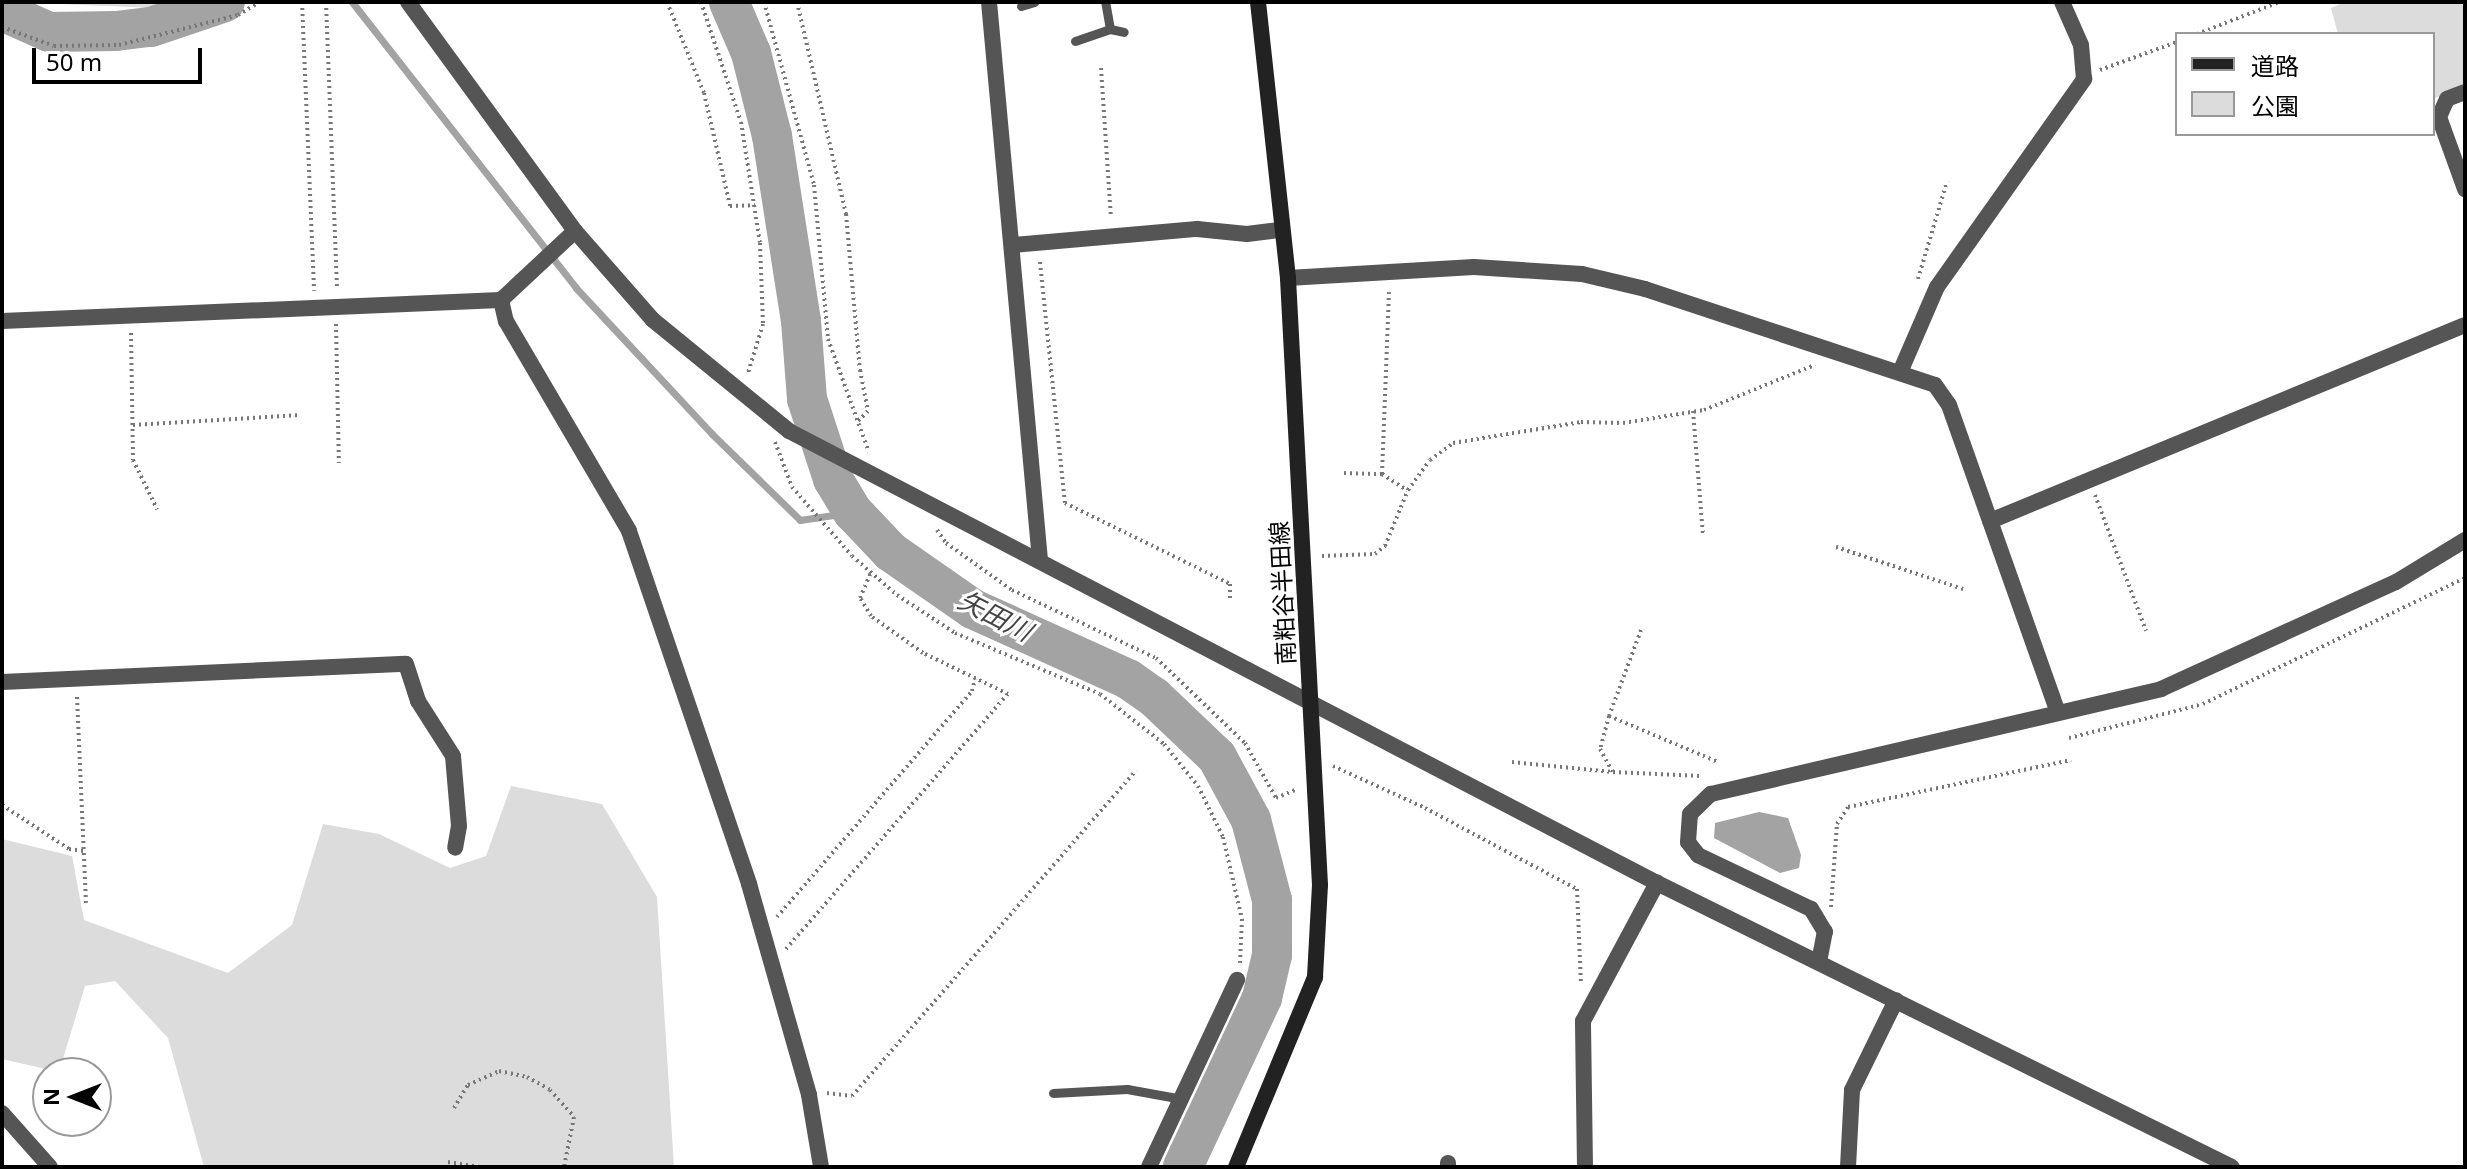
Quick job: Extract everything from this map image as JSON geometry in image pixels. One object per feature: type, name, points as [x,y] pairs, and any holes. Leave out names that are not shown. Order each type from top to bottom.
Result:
[{"type":"main road","name":"南粕谷半田線","points":[[1236,1167],[1315,977],[1320,885],[1313,704],[1288,278],[1258,2]]},
{"type":"street","points":[[408,2],[575,231],[653,320],[789,431],[1657,883],[2232,1167]]},
{"type":"street","points":[[989,2],[1040,560]]},
{"type":"street","points":[[1901,370],[1937,287],[2084,79],[2081,45],[2062,2]]},
{"type":"street","points":[[2465,92],[2447,99],[2439,117],[2465,189]]},
{"type":"street","points":[[1013,245],[1112,235],[1281,230]]},
{"type":"street","points":[[2,321],[501,300],[575,231]]},
{"type":"street","points":[[1288,278],[1474,267],[1582,274],[1901,370],[1935,385],[1949,405],[2057,710]]},
{"type":"street","points":[[501,300],[506,321],[629,531],[761,925],[809,1095],[821,1167]]},
{"type":"street","points":[[1990,521],[2465,325]]},
{"type":"street","points":[[1819,962],[1822,922],[1811,909],[1698,855],[1688,842],[1690,814],[1711,794],[2057,710],[2161,689],[2396,582],[2465,540]]},
{"type":"street","points":[[2,682],[406,664],[418,701],[453,756],[459,826],[455,848]]},
{"type":"street","points":[[1585,1167],[1583,1021],[1657,883]]},
{"type":"street","points":[[1149,1167],[1237,980]]},
{"type":"street","points":[[1848,1167],[1852,1090],[1896,1000]]},
{"type":"street","points":[[2,1113],[50,1167]]},
{"type":"lane","points":[[1021,6],[1034,2]]},
{"type":"lane","points":[[1105,2],[1110,29]]},
{"type":"lane","points":[[1075,41],[1110,29],[1124,32]]},
{"type":"lane","points":[[1053,1093],[1127,1089],[1182,1099]]},
{"type":"path","points":[[2,27],[54,46],[119,45],[238,15],[260,2]]},
{"type":"path","points":[[302,2],[315,308]]},
{"type":"path","points":[[326,2],[339,463]]},
{"type":"path","points":[[667,2],[704,93],[730,206],[755,205]]},
{"type":"path","points":[[701,2],[741,122],[755,205],[763,324],[739,393]]},
{"type":"path","points":[[764,2],[814,185],[828,339],[872,460],[863,469]]},
{"type":"path","points":[[797,2],[846,214],[868,411],[857,422]]},
{"type":"path","points":[[2202,32],[2279,2]]},
{"type":"path","points":[[2084,79],[2175,43]]},
{"type":"path","points":[[1101,68],[1112,235]]},
{"type":"path","points":[[1916,287],[1947,181]]},
{"type":"path","points":[[1039,244],[1065,503],[1230,584],[1230,601]]},
{"type":"path","points":[[1382,474],[1389,287],[1394,270]]},
{"type":"path","points":[[131,316],[133,460],[157,509]]},
{"type":"path","points":[[1304,558],[1375,554],[1389,539],[1408,490],[1430,460],[1453,443],[1693,411],[1803,372],[1838,351]]},
{"type":"path","points":[[1693,411],[1703,536]]},
{"type":"path","points":[[133,425],[300,415]]},
{"type":"path","points":[[775,420],[775,450],[792,487],[871,572],[955,633],[1100,694],[1164,744],[1198,786],[1236,876],[1242,919],[1237,980]]},
{"type":"path","points":[[1344,473],[1382,474],[1408,490]]},
{"type":"path","points":[[2088,481],[2112,529],[2146,631]]},
{"type":"path","points":[[941,509],[937,530],[980,568],[1012,590],[1156,658],[1245,743],[1276,798],[1316,784]]},
{"type":"path","points":[[1836,547],[1963,589]]},
{"type":"path","points":[[771,960],[787,949],[1003,703],[1007,689],[976,679],[923,653],[871,616],[860,598],[871,572]]},
{"type":"path","points":[[2069,738],[2203,704],[2465,578]]},
{"type":"path","points":[[1613,772],[1600,749],[1641,630]]},
{"type":"path","points":[[76,679],[86,903]]},
{"type":"path","points":[[761,925],[795,901],[972,691],[976,679]]},
{"type":"path","points":[[1609,716],[1718,762]]},
{"type":"path","points":[[1315,754],[1577,889],[1583,1021]]},
{"type":"path","points":[[1822,922],[1833,900],[1837,824],[1848,807],[2071,760]]},
{"type":"path","points":[[1512,762],[1613,772],[1715,777]]},
{"type":"path","points":[[809,1095],[852,1096],[1136,770]]},
{"type":"path","points":[[2,805],[69,849],[84,851]]},
{"type":"path","points":[[454,1108],[468,1085],[499,1071],[527,1077],[550,1090],[574,1117],[564,1167]]},
{"type":"path","points":[[448,1162],[480,1167]]},
{"type":"green space","points":[[13,2],[172,2],[154,8]]},
{"type":"green space","points":[[2344,2],[2465,2],[2465,85],[2435,98],[2435,32],[2337,32],[2331,8]]},
{"type":"green space","points":[[511,786],[602,804],[657,897],[674,1167],[204,1167],[168,1038],[115,981],[85,986],[64,1057],[32,1057],[32,1066],[2,1059],[2,839],[72,856],[84,920],[228,973],[292,925],[323,824],[379,834],[450,868],[486,856]]},
{"type":"shaded area","points":[[1759,812],[1788,818],[1801,855],[1799,868],[1780,873],[1714,838],[1715,823]]},
{"type":"waterway","points":[[2,11],[49,32],[116,31],[151,27],[225,2]]},
{"type":"waterway","points":[[352,2],[576,288],[712,434],[800,520],[853,512]]},
{"type":"waterway","name":"矢田川","points":[[729,2],[751,53],[772,136],[801,321],[807,399],[833,479],[853,512],[891,552],[973,609],[1128,679],[1154,697],[1217,757],[1251,820],[1272,900],[1272,955],[1262,998],[1183,1167]]}]
